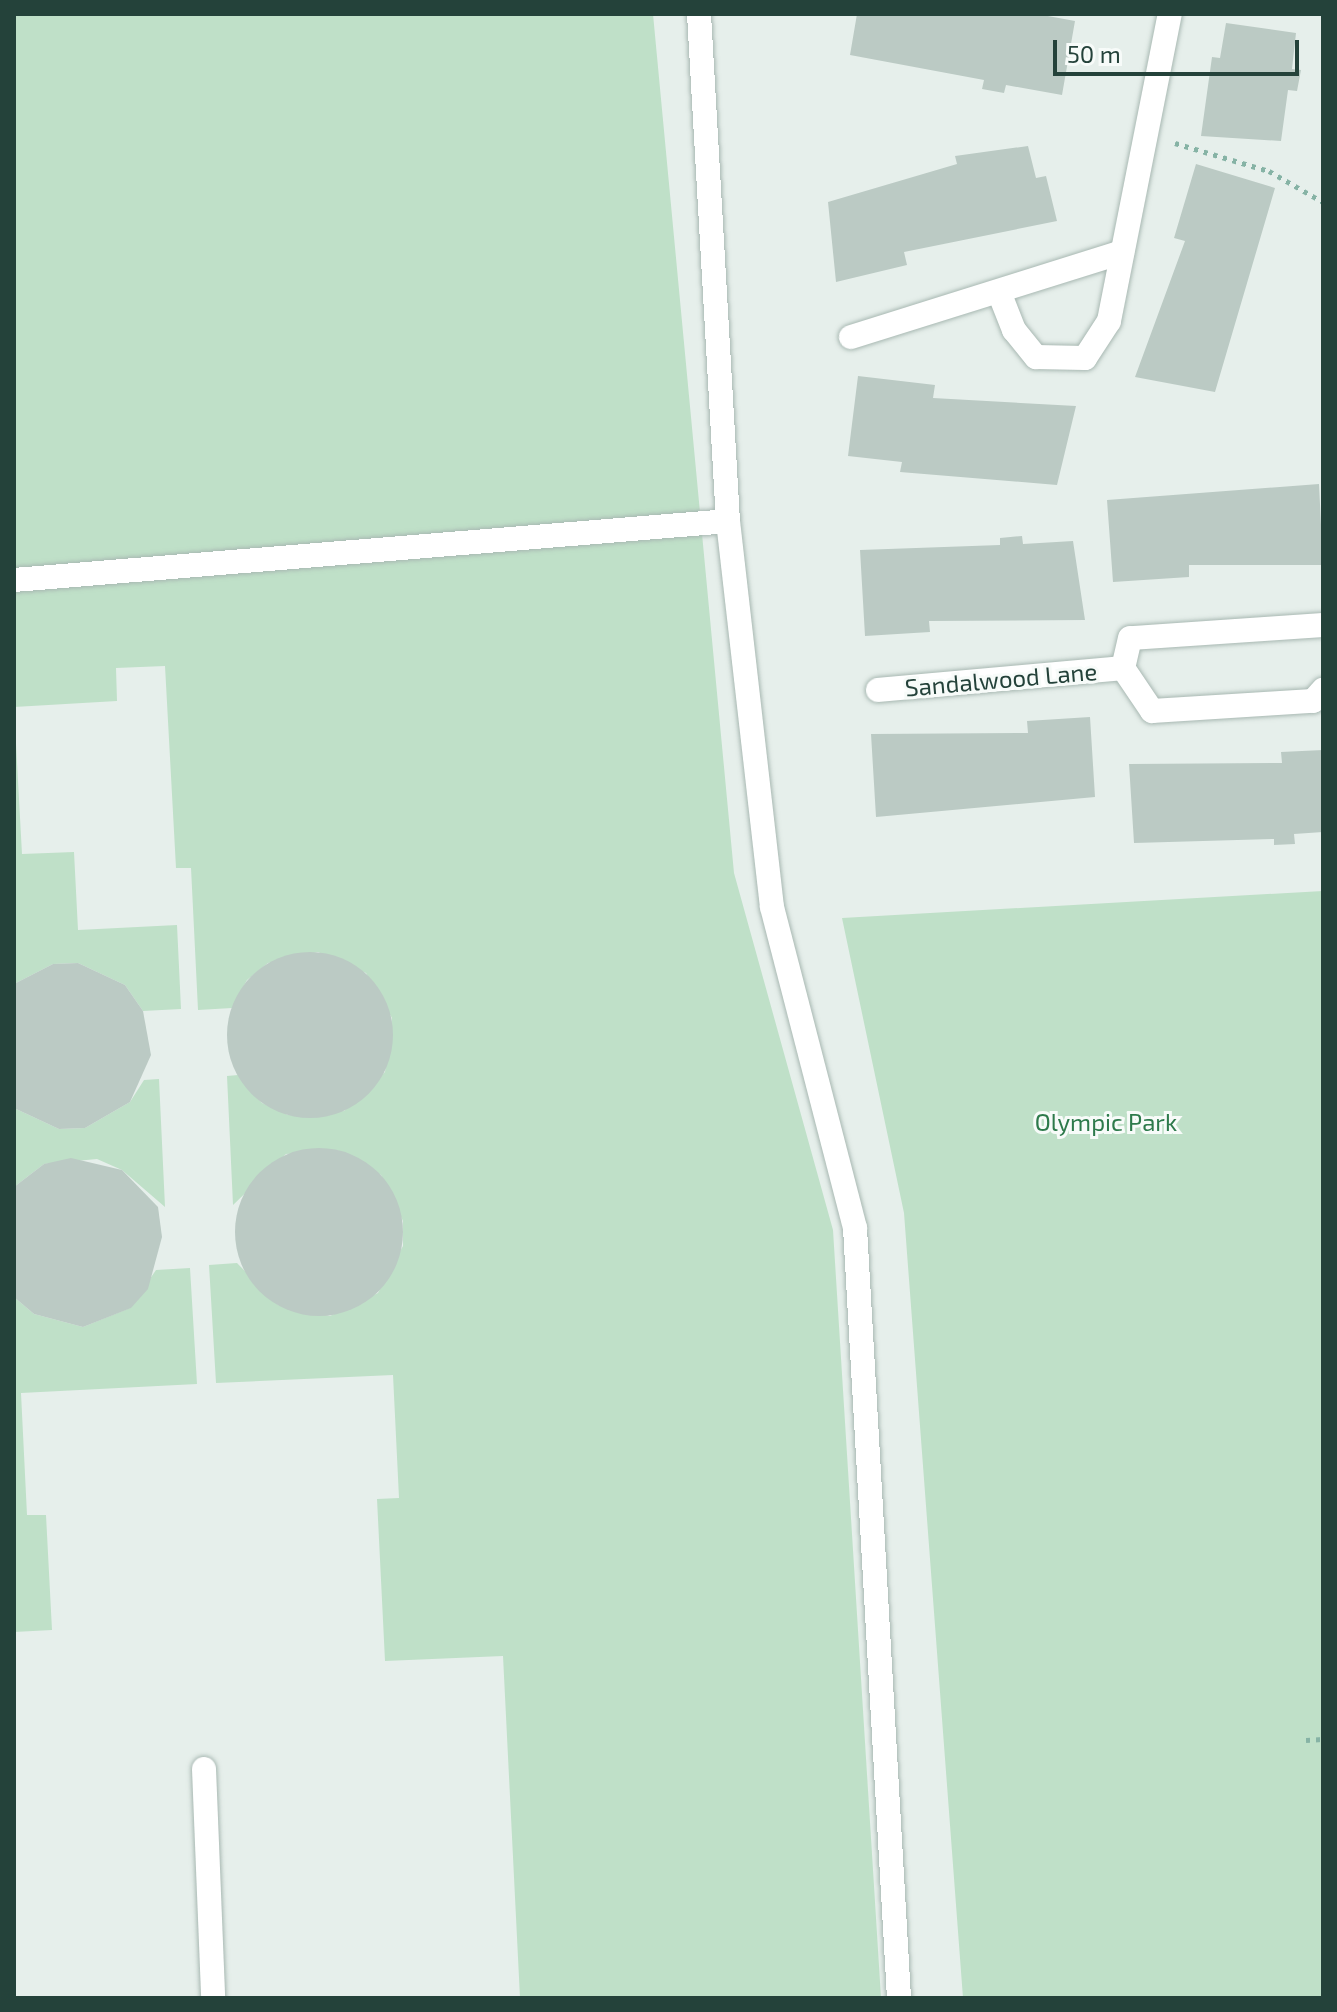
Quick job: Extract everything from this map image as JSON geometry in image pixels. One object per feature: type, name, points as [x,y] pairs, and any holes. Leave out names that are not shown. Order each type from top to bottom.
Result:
[{"type":"street","points":[[699,14],[728,521],[772,907],[855,1228],[899,1998]]},
{"type":"street","points":[[999,292],[1014,330],[1036,357],[1085,358],[1109,321],[1170,14]]},
{"type":"street","points":[[851,337],[1122,252]]},
{"type":"street","points":[[14,580],[728,521]]},
{"type":"street","name":"Sandalwood Lane","points":[[1323,625],[1130,638],[1123,668],[1152,711],[1313,701],[1323,690]]},
{"type":"street","name":"Sandalwood Lane","points":[[878,690],[1123,668]]},
{"type":"street","points":[[204,1769],[213,1998]]},
{"type":"path","points":[[1175,143],[1269,171],[1323,202]]},
{"type":"path","points":[[1306,1740],[1323,1739]]},
{"type":"green space","points":[[14,14],[653,14],[734,873],[833,1230],[881,1998],[520,1998],[503,1656],[385,1661],[377,1499],[399,1498],[393,1375],[216,1383],[209,1265],[237,1263],[278,1305],[330,1316],[378,1293],[403,1246],[403,1221],[381,1175],[337,1150],[286,1154],[233,1205],[227,1076],[238,1075],[262,1103],[288,1115],[344,1111],[385,1072],[392,1018],[366,973],[318,952],[268,963],[247,980],[232,1008],[198,1010],[191,868],[176,868],[165,666],[116,668],[117,701],[14,707]]},
{"type":"green space","points":[[14,707],[22,854],[74,852],[78,930],[177,925],[181,1009],[143,1011],[125,985],[78,963],[53,964],[14,984]]},
{"type":"green space","name":"Olympic Park","points":[[1323,891],[1323,1998],[963,1998],[904,1213],[842,918]]},
{"type":"green space","points":[[159,1079],[165,1207],[122,1170],[97,1159],[44,1164],[14,1187],[14,1108],[59,1129],[85,1128],[130,1102],[144,1080]]},
{"type":"green space","points":[[190,1268],[197,1384],[21,1393],[27,1515],[46,1515],[52,1630],[14,1632],[14,1297],[34,1314],[83,1327],[130,1308],[156,1270]]},
{"type":"building","points":[[857,14],[1037,14],[1075,21],[1062,95],[1006,85],[1004,93],[982,89],[984,80],[850,55]]},
{"type":"building","points":[[1226,23],[1296,33],[1292,69],[1301,70],[1297,91],[1288,90],[1281,141],[1201,136],[1212,57],[1220,58]]},
{"type":"building","points":[[1028,146],[1036,178],[1046,176],[1057,221],[904,252],[907,265],[836,282],[828,202],[957,164],[955,156]]},
{"type":"building","points":[[1196,164],[1275,188],[1215,392],[1135,377],[1185,241],[1174,238]]},
{"type":"building","points":[[858,376],[935,385],[933,398],[1076,406],[1057,485],[900,472],[902,462],[848,456]]},
{"type":"building","points":[[1319,484],[1323,565],[1189,565],[1189,577],[1113,582],[1107,500]]},
{"type":"building","points":[[1022,536],[1023,544],[1073,541],[1085,620],[929,621],[930,632],[865,636],[860,550],[1000,545],[1000,538]]},
{"type":"building","points":[[1090,717],[1095,797],[876,817],[871,734],[1028,733],[1027,721]]},
{"type":"building","points":[[1323,750],[1323,832],[1294,834],[1295,844],[1274,845],[1274,839],[1134,843],[1129,764],[1282,763],[1281,752]]},
{"type":"building","points":[[310,952],[342,959],[368,977],[386,1003],[393,1035],[386,1067],[368,1093],[342,1111],[310,1118],[278,1111],[252,1093],[234,1067],[227,1035],[234,1003],[252,977],[278,959]]},
{"type":"building","points":[[78,963],[125,985],[143,1011],[151,1055],[130,1102],[85,1128],[59,1129],[14,1108],[14,984],[53,964]]},
{"type":"building","points":[[319,1148],[351,1155],[378,1173],[396,1200],[403,1232],[396,1264],[378,1291],[351,1309],[319,1316],[287,1309],[260,1291],[242,1264],[235,1232],[242,1200],[260,1173],[287,1155]]},
{"type":"building","points":[[71,1158],[122,1170],[158,1207],[162,1237],[148,1289],[131,1308],[83,1327],[34,1314],[14,1297],[14,1187],[44,1164]]}]
